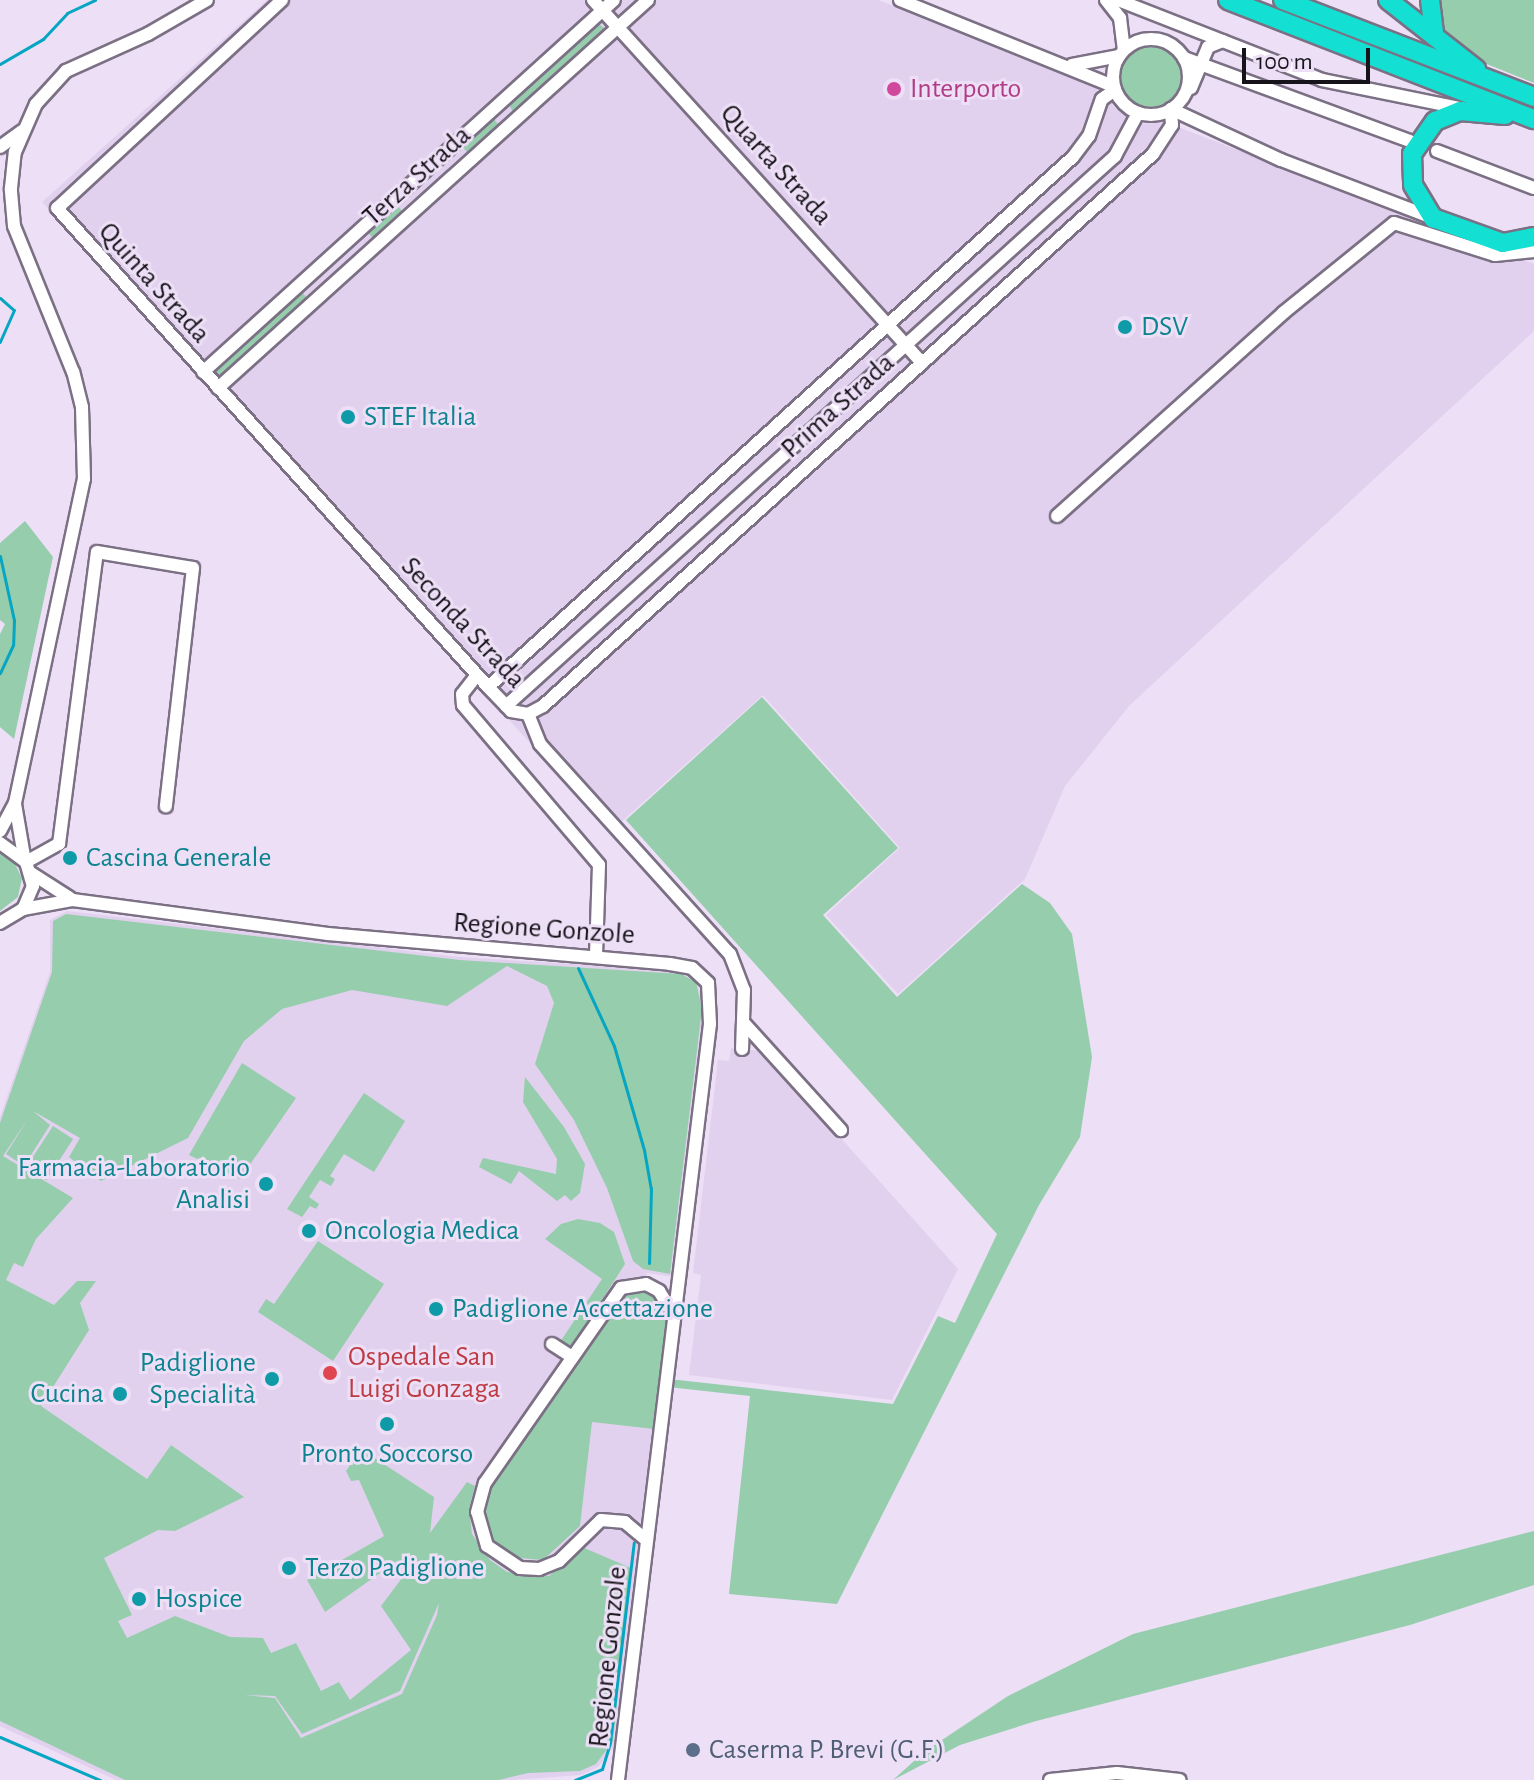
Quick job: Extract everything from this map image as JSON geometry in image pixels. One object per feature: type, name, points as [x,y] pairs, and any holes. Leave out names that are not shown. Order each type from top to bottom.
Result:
[{"type":"highway","points":[[1228,0],[1534,119]]},
{"type":"highway","points":[[1283,0],[1534,97]]},
{"type":"highway","points":[[1388,0],[1494,82]]},
{"type":"highway","points":[[1430,0],[1434,35]]},
{"type":"highway","points":[[1534,119],[1475,111],[1435,121],[1415,145],[1413,185],[1433,218],[1503,243],[1534,237]]},
{"type":"street","points":[[0,831],[15,803],[82,503],[84,455],[73,372],[19,248],[11,188],[22,131],[36,104],[66,71],[207,0]]},
{"type":"street","name":"Quinta Strada","points":[[218,388],[57,208],[282,0]]},
{"type":"street","name":"Terza Strada","points":[[203,372],[598,5],[614,0]]},
{"type":"street","name":"Terza Strada","points":[[218,388],[648,0]]},
{"type":"street","points":[[900,0],[1061,62],[1114,88],[1138,113],[1175,113],[1433,218]]},
{"type":"street","points":[[1106,0],[1120,18],[1121,53],[1114,88]]},
{"type":"street","points":[[1118,0],[1322,80],[1475,111]]},
{"type":"street","name":"Quarta Strada","points":[[598,5],[922,363]]},
{"type":"street","points":[[1061,62],[1080,67],[1156,39],[1184,58],[1201,65],[1410,141]]},
{"type":"street","points":[[1201,65],[1208,47],[1223,41]]},
{"type":"street","points":[[1175,113],[1189,85],[1184,58]]},
{"type":"street","name":"Prima Strada","points":[[528,714],[543,706],[1153,154],[1192,87],[1201,65]]},
{"type":"street","name":"Prima Strada","points":[[488,687],[1073,157],[1089,136],[1102,99],[1114,88]]},
{"type":"street","name":"Prima Strada","points":[[506,706],[1115,156],[1138,113]]},
{"type":"street","points":[[0,147],[22,131]]},
{"type":"street","points":[[1437,151],[1534,188]]},
{"type":"street","points":[[0,178],[11,188]]},
{"type":"street","points":[[1057,516],[1283,313],[1394,223],[1495,255],[1534,251]]},
{"type":"street","name":"Seconda Strada","points":[[218,388],[506,706],[528,714],[540,744],[730,954],[743,980],[742,1049]]},
{"type":"street","points":[[27,865],[59,844],[97,552],[193,568],[166,806]]},
{"type":"street","points":[[477,675],[462,694],[463,705],[599,865],[596,957]]},
{"type":"street","points":[[0,923],[23,909],[33,886],[15,803]]},
{"type":"street","name":"Regione Gonzole","points":[[0,843],[73,900]]},
{"type":"street","name":"Regione Gonzole","points":[[23,909],[73,900],[328,934],[692,968],[710,990],[618,1780]]},
{"type":"street","points":[[743,1022],[841,1130]]},
{"type":"street","name":"Regione Gonzole","points":[[645,1539],[625,1522],[601,1520],[589,1525],[559,1561],[530,1569],[494,1555],[481,1538],[477,1512],[485,1483],[621,1288],[677,1281]]},
{"type":"street","points":[[646,1284],[659,1291],[673,1313]]},
{"type":"street","points":[[552,1344],[572,1357]]},
{"type":"street","points":[[1050,1780],[1180,1780]]},
{"type":"shaded area","points":[[267,0],[878,0],[1091,82],[1116,109],[1142,124],[1165,122],[1534,264],[1534,331],[1129,706],[1065,786],[1025,879],[898,994],[826,915],[900,848],[763,695],[610,832],[42,202]]},
{"type":"shaded area","name":"Ospedale San Luigi Gonzaga","points":[[67,911],[460,957],[682,971],[697,981],[705,1009],[673,1277],[647,1273],[646,1284],[667,1317],[617,1742],[598,1767],[581,1775],[514,1780],[116,1780],[0,1726],[0,1117],[50,972],[50,920]]},
{"type":"shaded area","points":[[731,1048],[763,1051],[958,1269],[892,1400],[689,1375],[701,1275],[693,1273],[718,1060],[729,1061]]},
{"type":"green space","points":[[1434,0],[1534,0],[1534,83],[1469,57],[1440,31]]},
{"type":"green space","points":[[597,22],[606,30],[513,112],[508,103]]},
{"type":"green space","points":[[1145,43],[1157,43],[1174,52],[1181,63],[1181,87],[1174,98],[1157,107],[1145,107],[1133,102],[1124,93],[1119,81],[1119,69],[1124,57],[1133,48]]},
{"type":"green space","points":[[492,117],[500,126],[469,154],[461,145]]},
{"type":"green space","points":[[396,204],[404,213],[374,240],[366,231]]},
{"type":"green space","points":[[300,290],[308,299],[221,379],[213,374]]},
{"type":"green space","points":[[25,521],[53,557],[14,739],[0,727],[0,634],[5,624],[0,620],[0,543]]},
{"type":"green space","points":[[762,697],[898,848],[823,915],[897,997],[1022,884],[1050,903],[1072,934],[1092,1057],[1080,1137],[1039,1205],[837,1604],[729,1594],[750,1396],[668,1387],[669,1379],[893,1404],[938,1316],[955,1323],[997,1234],[626,820]]},
{"type":"green space","points":[[0,852],[13,860],[22,878],[18,897],[0,911]]},
{"type":"green space","points":[[66,914],[460,960],[681,974],[696,982],[702,1009],[670,1274],[643,1269],[633,1261],[607,1188],[574,1120],[535,1064],[554,1003],[547,986],[507,966],[447,1006],[352,990],[282,1009],[244,1041],[188,1138],[101,1181],[69,1157],[80,1138],[33,1111],[50,1125],[24,1166],[6,1154],[29,1117],[3,1156],[73,1198],[36,1239],[23,1267],[14,1263],[6,1280],[54,1305],[77,1281],[96,1281],[80,1303],[89,1330],[41,1406],[147,1479],[171,1445],[244,1497],[175,1531],[158,1530],[104,1558],[132,1615],[118,1621],[127,1638],[175,1616],[230,1637],[263,1638],[271,1653],[296,1643],[321,1691],[339,1682],[350,1700],[411,1650],[381,1606],[405,1574],[397,1561],[325,1612],[307,1580],[384,1536],[359,1480],[351,1481],[346,1471],[361,1449],[434,1497],[430,1533],[467,1482],[475,1486],[469,1508],[472,1534],[490,1560],[507,1572],[549,1576],[582,1547],[631,1568],[613,1741],[596,1764],[580,1771],[528,1773],[499,1780],[125,1780],[0,1721],[0,1123],[52,972],[53,921]],"holes":[[[439,1603],[437,1615],[402,1694],[301,1738],[275,1698],[244,1695],[275,1696],[302,1734],[400,1691]]]},
{"type":"green space","points":[[242,1063],[296,1098],[240,1179],[189,1155]]},
{"type":"green space","points":[[525,1077],[564,1127],[585,1164],[580,1193],[571,1201],[565,1195],[557,1201],[519,1171],[511,1184],[479,1167],[483,1158],[556,1174],[557,1159],[523,1102]]},
{"type":"green space","points":[[364,1093],[405,1121],[374,1172],[344,1154],[330,1176],[335,1179],[331,1186],[320,1180],[309,1197],[319,1204],[316,1209],[310,1206],[302,1217],[287,1209]]},
{"type":"green space","points":[[53,1126],[73,1139],[46,1180],[26,1167]]},
{"type":"green space","points":[[578,1219],[600,1223],[614,1232],[625,1264],[571,1348],[560,1342],[602,1279],[545,1239],[561,1224]]},
{"type":"green space","points":[[318,1241],[384,1284],[333,1361],[258,1312],[266,1299],[274,1304]]},
{"type":"green space","points":[[644,1288],[655,1294],[667,1317],[654,1429],[592,1422],[580,1526],[543,1560],[508,1557],[493,1544],[484,1520],[487,1491],[623,1292]]},
{"type":"green space","points":[[1534,1531],[1534,1585],[1410,1625],[1036,1721],[960,1745],[893,1780],[924,1752],[1008,1696],[1133,1634]]},
{"type":"waterway","points":[[0,64],[43,39],[67,13],[95,0]]},
{"type":"waterway","points":[[0,298],[14,310],[0,342]]},
{"type":"waterway","points":[[0,556],[14,620],[13,645],[0,673]]},
{"type":"waterway","points":[[578,968],[614,1046],[644,1150],[651,1188],[649,1263]]},
{"type":"waterway","points":[[575,1780],[602,1769],[610,1742],[634,1542]]},
{"type":"waterway","points":[[0,1737],[100,1780]]},
{"type":"place","name":"Interporto","points":[[894,89]]},
{"type":"place","name":"DSV","points":[[1125,327]]},
{"type":"place","name":"STEF Italia","points":[[348,417]]},
{"type":"place","name":"Cascina Generale","points":[[70,858]]},
{"type":"place","name":"Farmacia-Laboratorio Analisi","points":[[266,1184]]},
{"type":"place","name":"Oncologia Medica","points":[[309,1231]]},
{"type":"place","name":"Padiglione Accettazione","points":[[436,1309]]},
{"type":"place","name":"Ospedale San Luigi Gonzaga","points":[[330,1373]]},
{"type":"place","name":"Padiglione Specialità","points":[[272,1379]]},
{"type":"place","name":"Cucina","points":[[120,1394]]},
{"type":"place","name":"Pronto Soccorso","points":[[387,1424]]},
{"type":"place","name":"Terzo Padiglione","points":[[289,1568]]},
{"type":"place","name":"Hospice","points":[[139,1599]]},
{"type":"place","name":"Caserma P. Brevi (G.F.)","points":[[693,1750]]}]
